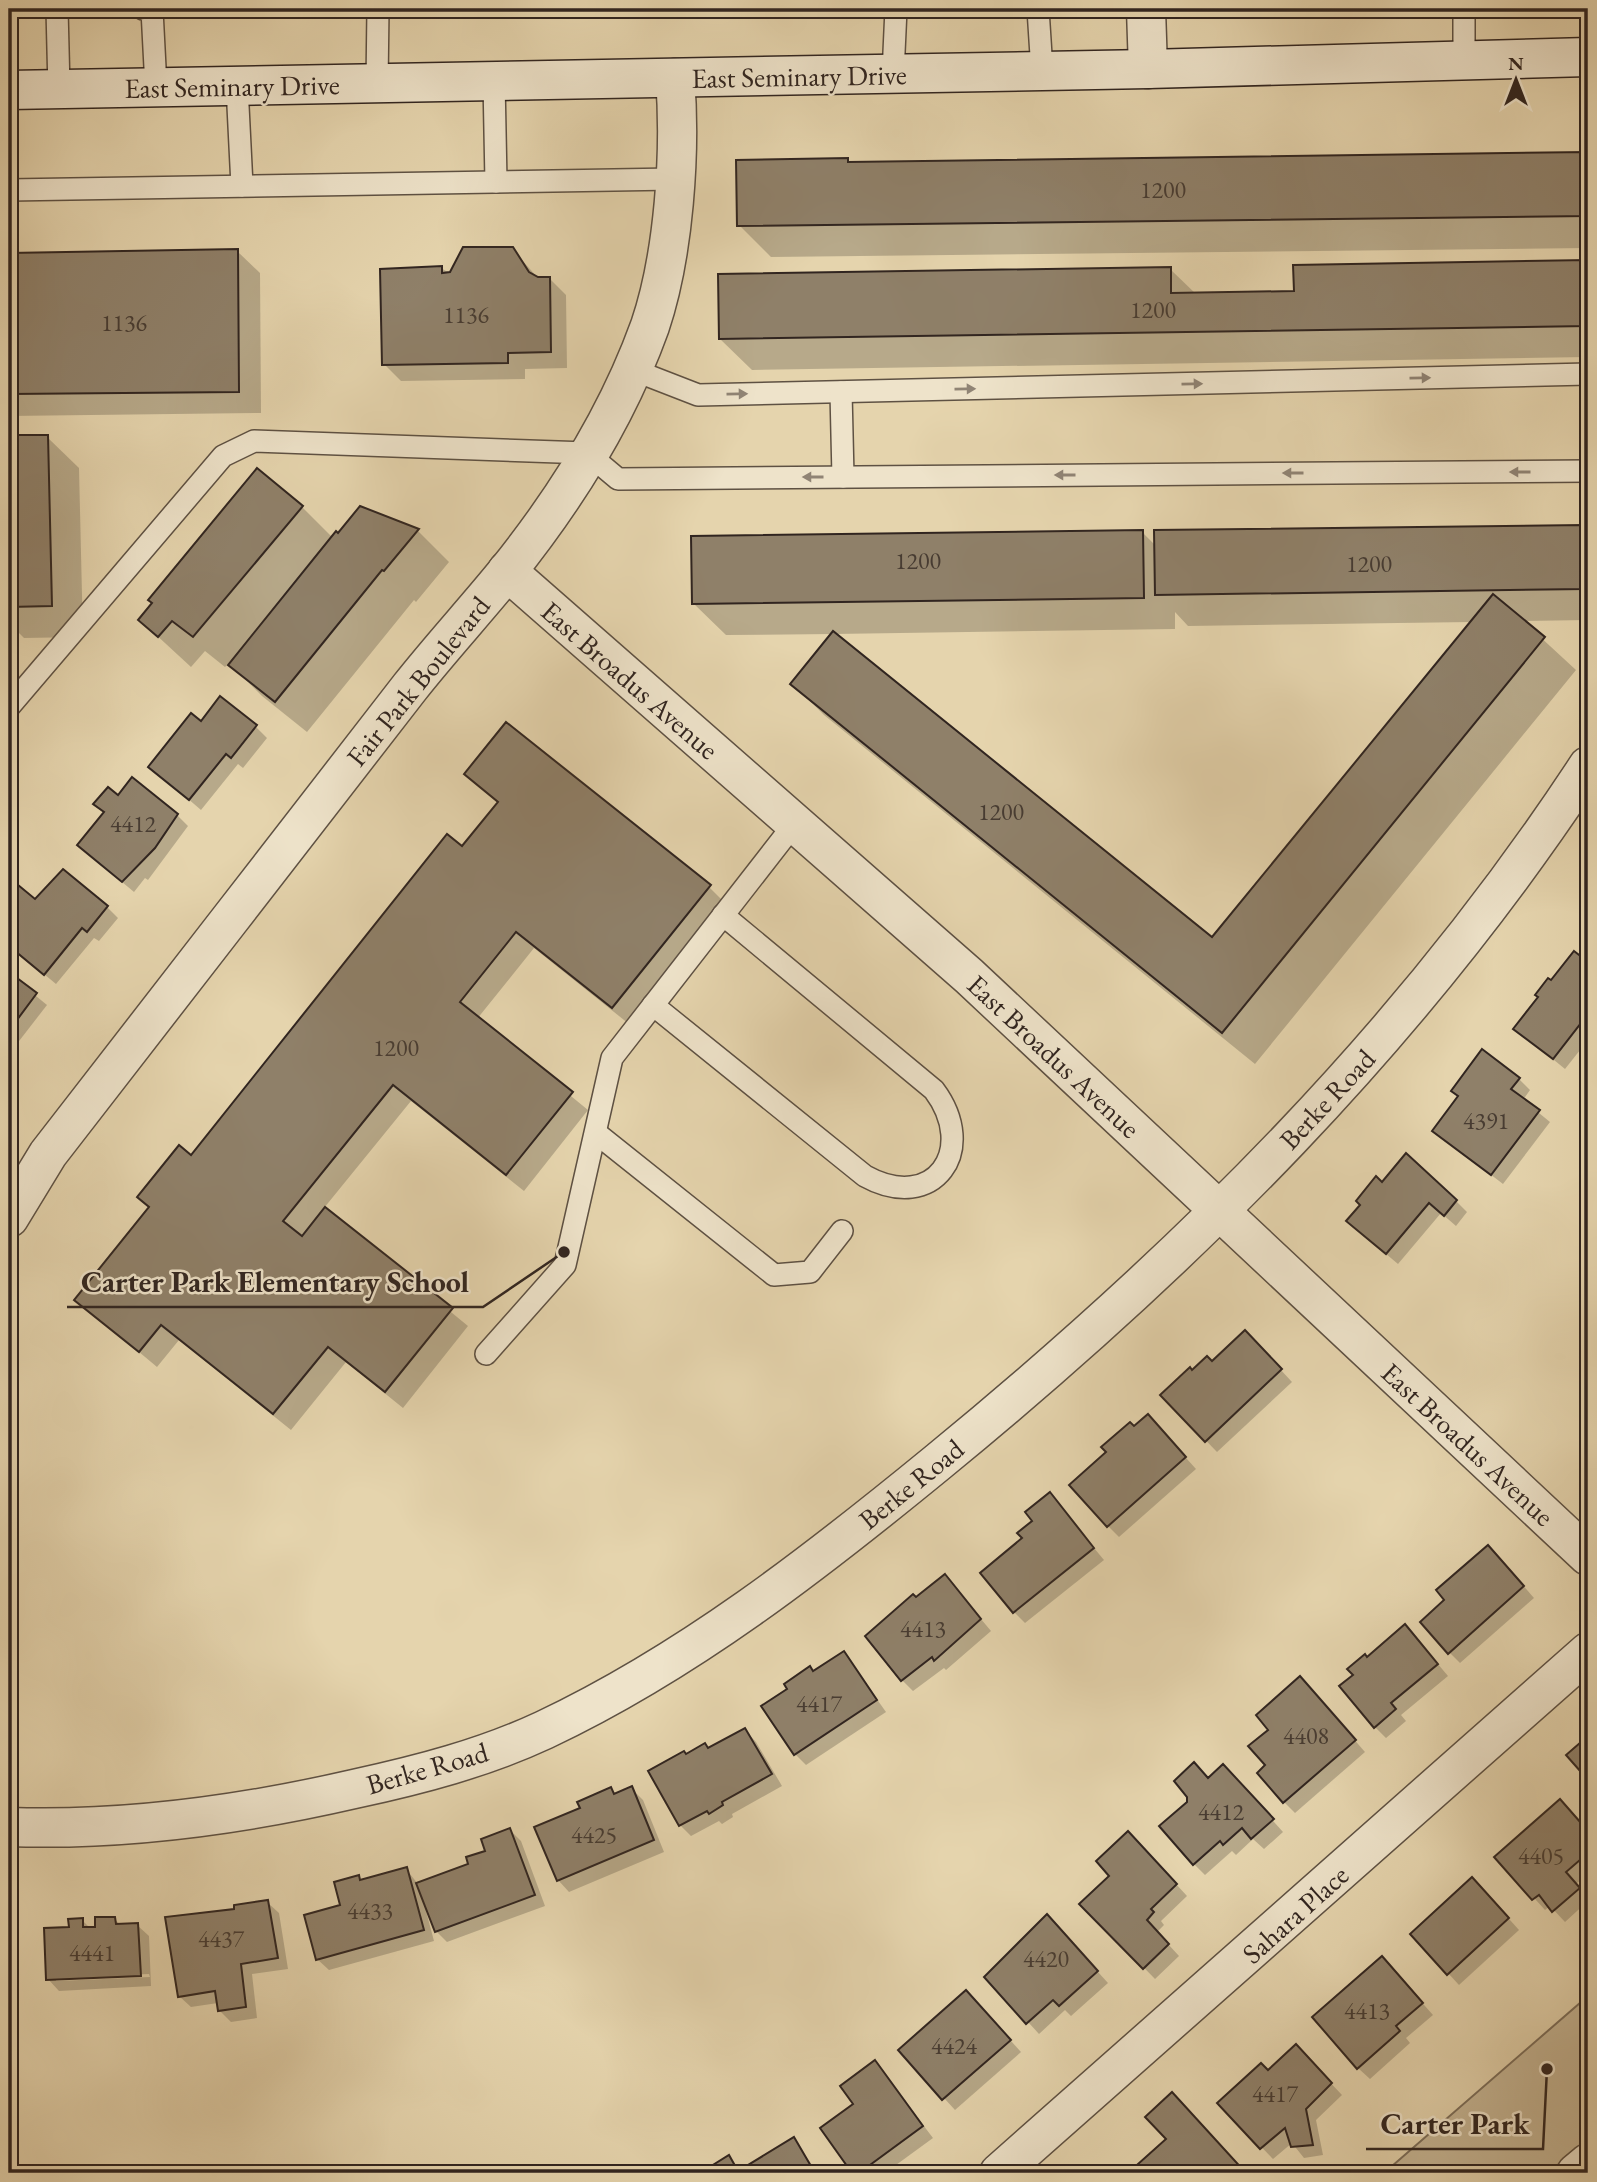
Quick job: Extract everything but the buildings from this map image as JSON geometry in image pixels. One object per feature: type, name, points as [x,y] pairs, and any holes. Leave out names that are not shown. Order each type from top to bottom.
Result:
[{"type":"street","points":[[1146,9],[1148,69]]},
{"type":"street","name":"East Seminary Drive","points":[[9,90],[1148,69],[1588,57]]},
{"type":"street","name":"Fair Park Boulevard","points":[[9,1218],[48,1154],[414,682],[507,572],[568,486],[620,395],[650,324],[673,206],[675,78]]},
{"type":"street","name":"East Broadus Avenue","points":[[507,572],[969,976],[1588,1556]]},
{"type":"street","name":"Berke Road","points":[[9,1827],[165,1821],[275,1807],[426,1773],[543,1731],[657,1668],[737,1616],[847,1536],[1012,1402],[1131,1298],[1220,1214],[1349,1079],[1431,981],[1506,883],[1588,766]]},
{"type":"street","name":"Sahara Place","points":[[999,2173],[1588,1652]]},
{"type":"street","points":[[1576,2173],[1588,2164]]},
{"type":"lane","points":[[57,9],[59,89]]},
{"type":"lane","points":[[143,9],[152,10],[156,87]]},
{"type":"lane","points":[[377,84],[378,9]]},
{"type":"lane","points":[[893,74],[897,9]]},
{"type":"lane","points":[[1038,9],[1042,71]]},
{"type":"lane","points":[[1464,9],[1464,61]]},
{"type":"lane","points":[[494,81],[496,182]]},
{"type":"lane","points":[[237,86],[242,186]]},
{"type":"lane","points":[[9,190],[674,179]]},
{"type":"lane","points":[[631,369],[698,395],[1588,374]]},
{"type":"lane","points":[[841,392],[843,477]]},
{"type":"lane","points":[[9,707],[223,456],[254,441],[587,453],[618,479],[1588,471]]},
{"type":"lane","points":[[486,1354],[565,1265],[612,1058],[795,823]]},
{"type":"lane","points":[[653,1005],[865,1176],[881,1185],[899,1188],[918,1186],[935,1179],[946,1164],[953,1128],[947,1108],[934,1090],[723,915]]},
{"type":"lane","points":[[596,1133],[774,1275],[810,1272],[842,1231]]},
{"type":"shaded area","points":[[1588,1996],[1588,2173],[1384,2173]]},
{"type":"place","name":"Carter Park Elementary School","points":[[564,1252]]},
{"type":"place","name":"Carter Park","points":[[1547,2069]]}]
